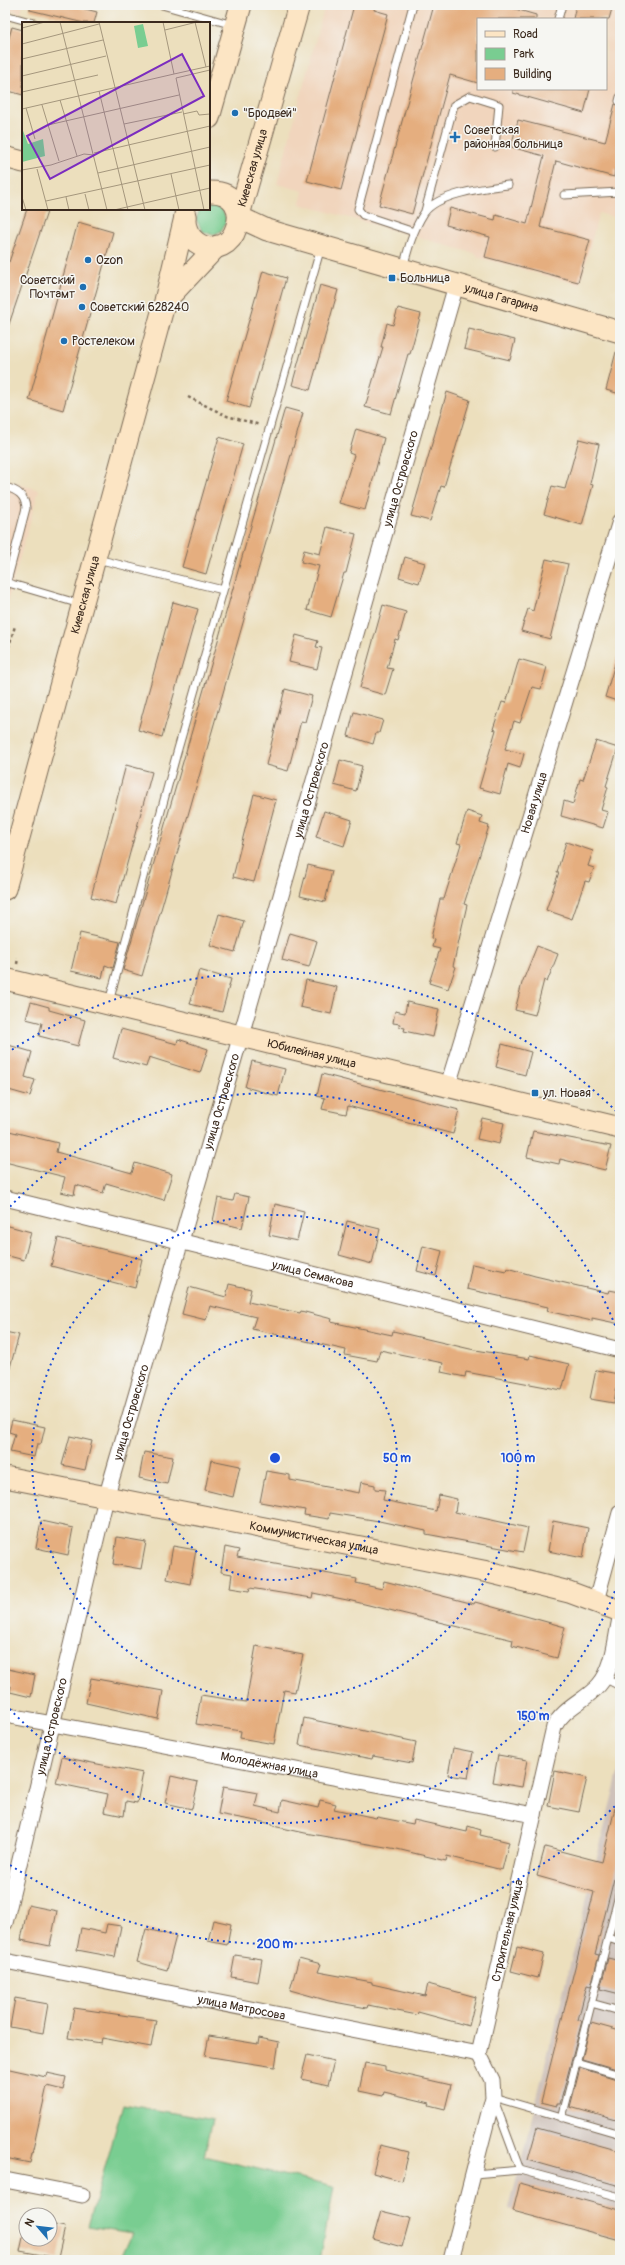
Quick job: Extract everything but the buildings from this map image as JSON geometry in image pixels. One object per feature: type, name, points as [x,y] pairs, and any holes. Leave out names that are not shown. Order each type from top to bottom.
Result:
[{"type":"street","points":[[210,114],[241,5]]},
{"type":"street","name":"Киевская улица","points":[[165,301],[216,246],[229,241],[238,221],[298,5]]},
{"type":"street","points":[[5,157],[22,162]]},
{"type":"street","points":[[210,192],[221,194],[229,198],[236,206],[238,221]]},
{"type":"street","points":[[183,212],[187,230],[195,241],[203,245],[216,246]]},
{"type":"street","name":"Киевская улица","points":[[5,889],[165,301],[183,212]]},
{"type":"street","name":"улица Гагарина","points":[[238,221],[620,332]]},
{"type":"street","name":"улица Островского","points":[[5,1923],[51,1724],[106,1498],[241,1035],[456,285]]},
{"type":"street","name":"Новая улица","points":[[448,1085],[620,521]]},
{"type":"street","name":"Юбилейная улица","points":[[5,979],[448,1085],[620,1128]]},
{"type":"street","name":"улица Семакова","points":[[5,1198],[620,1350]]},
{"type":"street","name":"Коммунистическая улица","points":[[5,1477],[488,1572],[569,1592],[620,1611]]},
{"type":"street","points":[[596,1601],[620,1513]]},
{"type":"street","name":"Строительная улица","points":[[479,2054],[557,1721],[598,1687],[604,1678],[609,1668],[620,1619]]},
{"type":"street","name":"Молодёжная улица","points":[[5,1715],[534,1815]]},
{"type":"street","name":"улица Матросова","points":[[5,1961],[479,2054]]},
{"type":"street","points":[[451,2260],[474,2174],[492,2097],[492,2080],[479,2054]]},
{"type":"street","points":[[5,2180],[82,2195]]},
{"type":"lane","points":[[162,5],[235,26]]},
{"type":"lane","points":[[413,5],[358,208],[363,215],[414,232]]},
{"type":"lane","points":[[558,18],[562,5]]},
{"type":"lane","points":[[5,15],[30,22]]},
{"type":"lane","points":[[402,269],[414,232],[425,211],[454,105],[470,96],[499,105],[495,147]]},
{"type":"lane","points":[[425,211],[442,200],[473,190],[508,185]]},
{"type":"lane","points":[[564,195],[620,192]]},
{"type":"lane","points":[[109,1004],[132,914],[322,245]]},
{"type":"lane","points":[[5,487],[18,492],[26,502],[26,508],[6,585],[83,604]]},
{"type":"lane","points":[[95,559],[223,590]]},
{"type":"lane","points":[[604,1678],[620,1686]]},
{"type":"lane","points":[[562,2118],[620,1892]]},
{"type":"lane","points":[[608,1938],[620,1942]]},
{"type":"lane","points":[[591,2003],[620,2011]]},
{"type":"lane","points":[[576,2062],[620,2075]]},
{"type":"lane","points":[[492,2097],[620,2134]]},
{"type":"lane","points":[[492,2097],[520,2170]]},
{"type":"lane","points":[[474,2174],[520,2170],[620,2198]]},
{"type":"path","points":[[188,397],[227,416],[270,428]]},
{"type":"path","points":[[5,659],[15,626]]},
{"type":"shaded area","points":[[5,5],[23,5],[21,13],[5,9]]},
{"type":"shaded area","name":"Советская районная больница","points":[[325,5],[620,5],[620,219],[599,213],[580,285],[477,257],[477,254],[300,204],[303,191],[277,184]]},
{"type":"shaded area","points":[[5,480],[39,490],[5,610]]},
{"type":"shaded area","points":[[620,1765],[620,2241],[509,2209]]},
{"type":"green space","points":[[210,204],[221,208],[227,220],[221,231],[213,235],[202,231],[196,219],[200,210],[210,210]]},
{"type":"green space","points":[[123,2104],[213,2120],[204,2156],[334,2187],[320,2260],[120,2260],[132,2233],[88,2226]]},
{"type":"place","name":"\"Бродвей\"","points":[[235,113]]},
{"type":"place","name":"Советская районная больница","points":[[455,137]]},
{"type":"place","name":"Ozon","points":[[88,260]]},
{"type":"place","name":"Больница","points":[[392,278]]},
{"type":"place","name":"Советский Почтамт","points":[[83,287]]},
{"type":"place","name":"Советский 628240","points":[[82,307]]},
{"type":"place","name":"Ростелеком","points":[[64,341]]},
{"type":"place","name":"ул. Новая","points":[[535,1093]]}]
